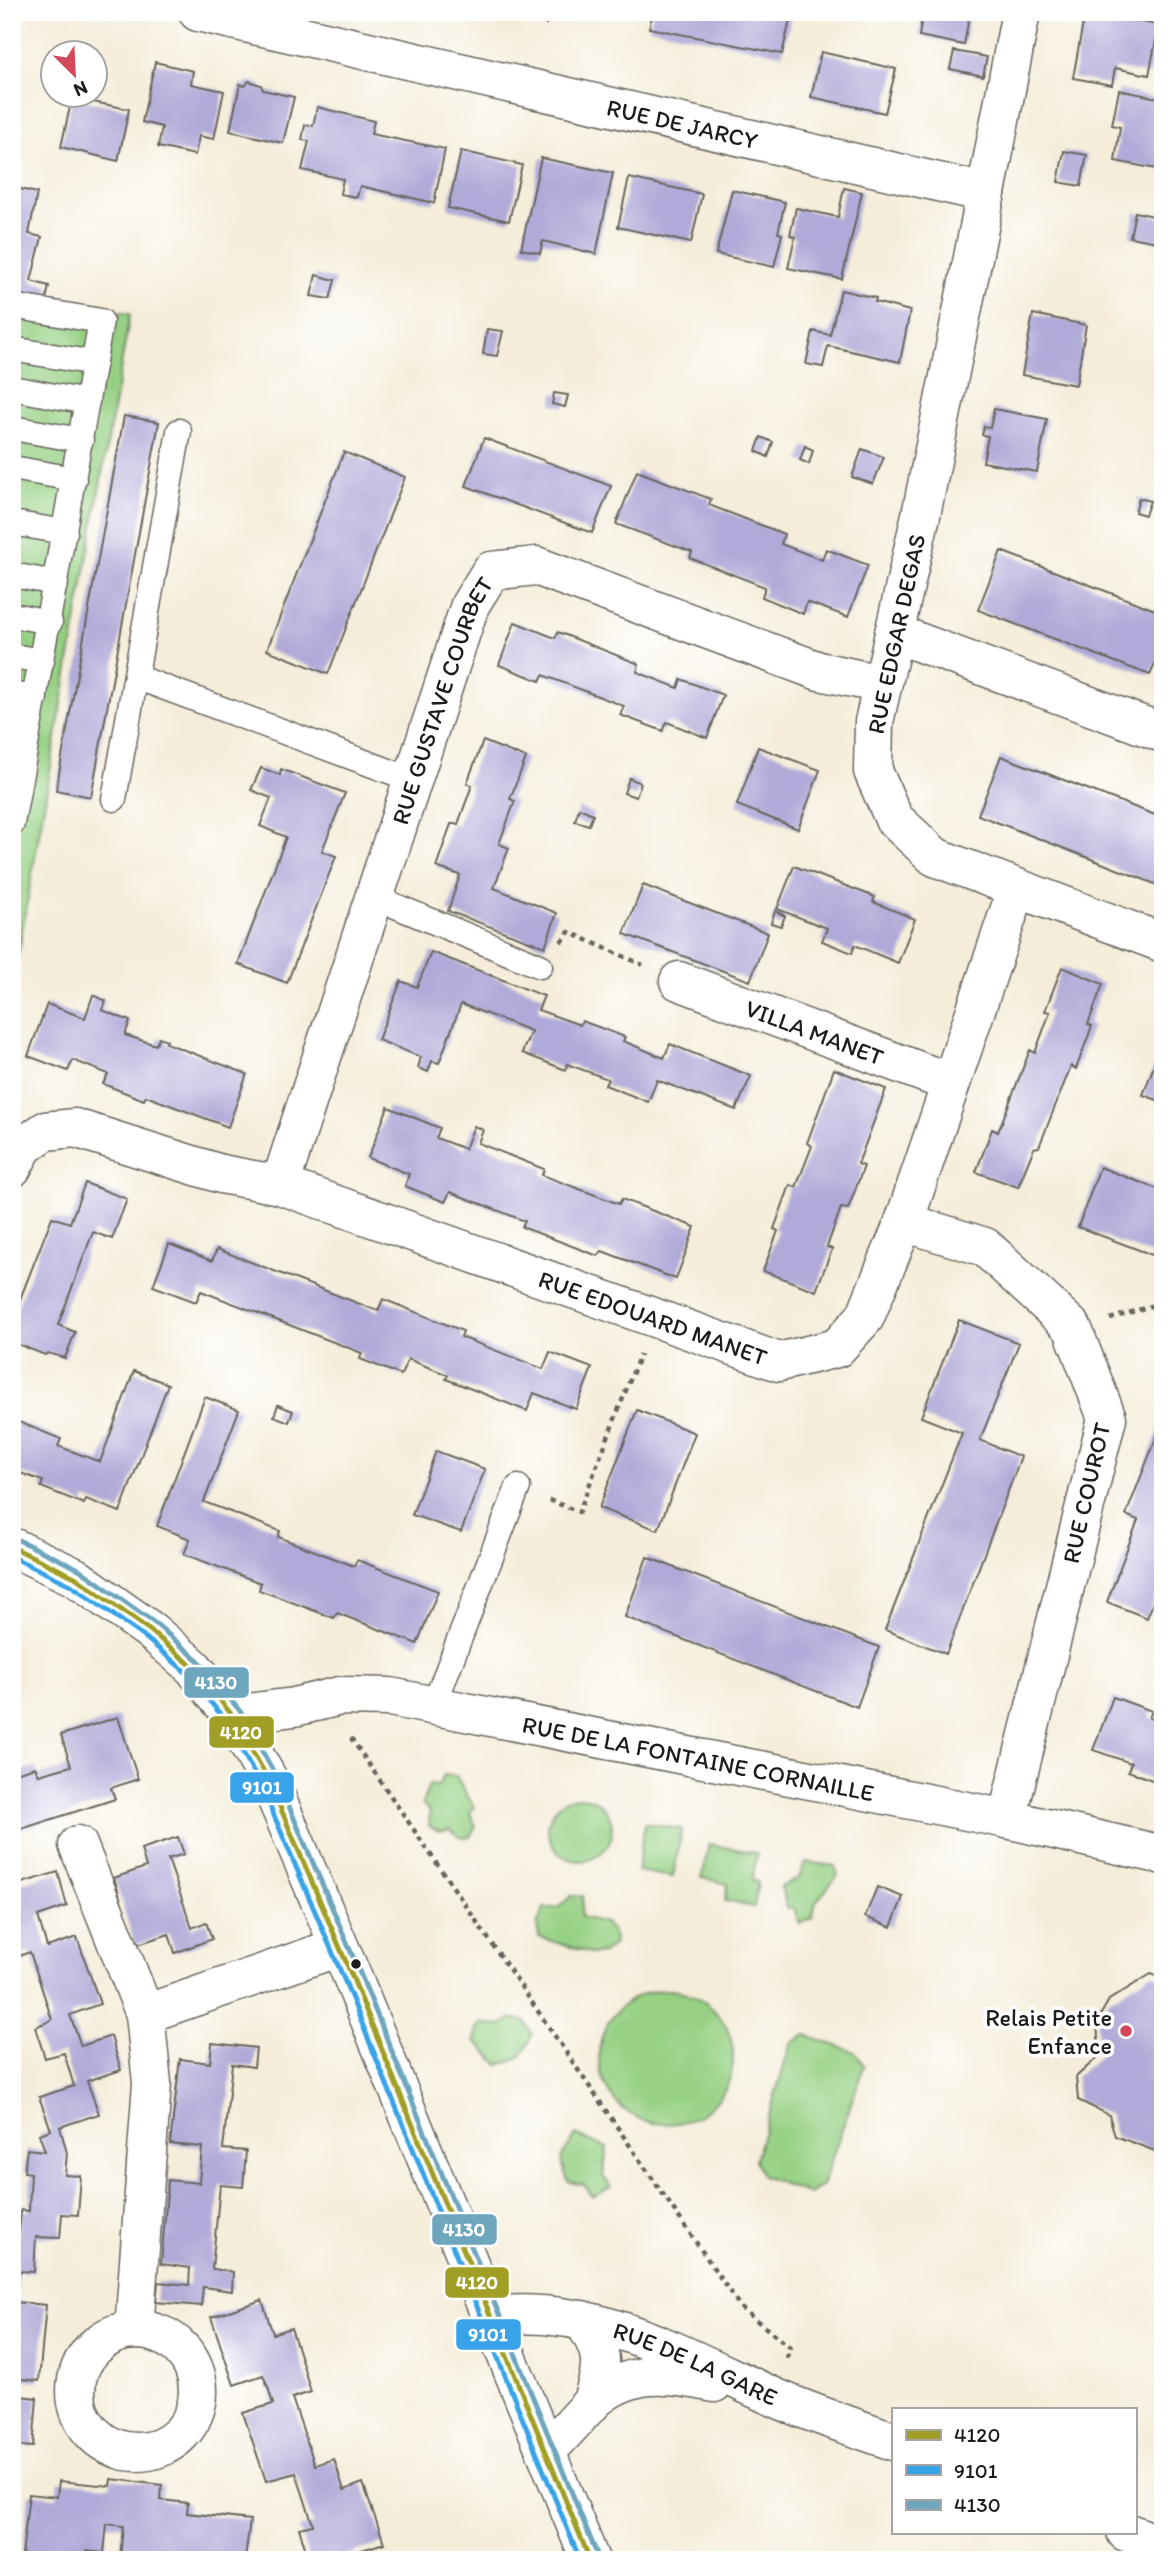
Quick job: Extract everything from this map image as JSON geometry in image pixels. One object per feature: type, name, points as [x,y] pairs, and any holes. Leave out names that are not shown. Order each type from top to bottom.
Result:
[{"type":"street","name":"RUE DE JARCY","points":[[198,12],[985,193]]},
{"type":"street","points":[[985,193],[1021,12]]},
{"type":"street","name":"RUE EDGAR DEGAS","points":[[985,193],[921,515],[874,722],[873,771],[894,819],[935,857],[1163,943]]},
{"type":"street","name":"RUE GUSTAVE COURBET","points":[[280,1185],[470,605],[492,571],[537,566],[819,671],[883,684]]},
{"type":"street","points":[[894,632],[1163,733]]},
{"type":"street","name":"RUE EDOUARD MANET","points":[[12,1168],[24,1146],[45,1131],[75,1128],[221,1174],[280,1185],[779,1362],[836,1348],[865,1317],[904,1222],[1017,888]]},
{"type":"street","name":"VILLA MANET","points":[[679,981],[951,1083]]},
{"type":"street","name":"RUE COUROT","points":[[904,1222],[985,1247],[1074,1331],[1107,1418],[1007,1819]]},
{"type":"street","points":[[12,1548],[75,1577],[151,1631],[194,1667],[232,1715],[269,1781],[492,2316],[590,2560]]},
{"type":"street","name":"RUE DE LA FONTAINE CORNAILLE","points":[[232,1715],[295,1707],[340,1696],[390,1697],[1007,1819],[1163,1855]]},
{"type":"street","points":[[78,1845],[145,2014],[152,2083],[134,2330]]},
{"type":"street","points":[[145,2014],[339,1947]]},
{"type":"street","name":"RUE DE LA GARE","points":[[492,2316],[515,2314],[582,2320],[630,2332],[776,2398],[892,2441]]},
{"type":"street","points":[[582,2320],[597,2340],[601,2372],[591,2404]]},
{"type":"street","points":[[546,2451],[591,2404],[613,2386],[635,2377],[667,2374],[776,2398]]},
{"type":"street","points":[[1131,2534],[1163,2546]]},
{"type":"lane","points":[[12,306],[101,321],[42,661],[24,696],[12,824]]},
{"type":"lane","points":[[12,349],[94,363]]},
{"type":"lane","points":[[12,388],[87,401]]},
{"type":"lane","points":[[12,428],[81,440]]},
{"type":"lane","points":[[114,799],[179,431]]},
{"type":"lane","points":[[12,468],[74,479]]},
{"type":"lane","points":[[12,523],[65,532]]},
{"type":"lane","points":[[12,575],[56,583]]},
{"type":"lane","points":[[12,615],[50,622]]},
{"type":"lane","points":[[12,656],[42,661]]},
{"type":"lane","points":[[136,677],[413,780]]},
{"type":"lane","points":[[374,897],[540,966]]},
{"type":"lane","points":[[435,1705],[518,1487]]},
{"type":"path","points":[[540,966],[569,932],[679,981]]},
{"type":"path","points":[[1074,1331],[1163,1301]]},
{"type":"path","points":[[518,1487],[579,1512],[655,1318]]},
{"type":"path","points":[[346,1731],[741,2308],[790,2347],[776,2398]]},
{"type":"green space","points":[[12,293],[130,314],[12,989]]},
{"type":"green space","points":[[443,1775],[456,1776],[474,1807],[470,1813],[476,1826],[470,1837],[461,1838],[450,1829],[439,1831],[429,1826],[430,1811],[422,1804],[429,1785],[438,1786]]},
{"type":"green space","points":[[580,1797],[598,1803],[606,1811],[612,1829],[606,1847],[598,1855],[580,1861],[562,1855],[554,1847],[548,1829],[554,1811],[562,1803]]},
{"type":"green space","points":[[645,1823],[682,1829],[673,1877],[637,1871]]},
{"type":"green space","points":[[709,1844],[757,1853],[752,1880],[758,1882],[754,1907],[725,1901],[728,1884],[702,1878]]},
{"type":"green space","points":[[805,1862],[835,1866],[838,1875],[816,1902],[812,1918],[800,1924],[793,1907],[787,1908],[781,1887],[799,1878]]},
{"type":"green space","points":[[571,1896],[583,1896],[581,1917],[605,1923],[614,1935],[615,1943],[603,1953],[592,1954],[539,1937],[537,1925],[544,1908],[558,1908]]},
{"type":"green space","points":[[666,1990],[692,1995],[714,2009],[728,2031],[733,2057],[728,2083],[714,2105],[692,2119],[666,2124],[640,2119],[618,2105],[604,2083],[599,2057],[604,2031],[618,2009],[640,1995]]},
{"type":"green space","points":[[512,2018],[525,2021],[532,2035],[521,2056],[498,2064],[475,2041],[477,2028],[482,2023],[500,2026]]},
{"type":"green space","points":[[806,2035],[855,2052],[864,2066],[822,2186],[809,2194],[762,2176],[755,2160],[791,2043]]},
{"type":"green space","points":[[576,2135],[607,2148],[603,2176],[611,2187],[593,2197],[584,2185],[568,2182],[561,2159]]},
{"type":"building","points":[[500,12],[569,12],[567,20],[549,16],[546,24]]},
{"type":"building","points":[[653,12],[792,12],[782,54],[649,28]]},
{"type":"building","points":[[923,12],[970,12],[964,45],[919,36]]},
{"type":"building","points":[[1085,12],[1159,25],[1149,75],[1115,68],[1112,85],[1073,78]]},
{"type":"building","points":[[954,51],[987,57],[983,76],[950,69]]},
{"type":"building","points":[[821,52],[896,69],[885,113],[811,97]]},
{"type":"building","points":[[155,62],[193,71],[191,84],[224,91],[214,139],[199,136],[195,155],[158,147],[162,127],[142,122]]},
{"type":"building","points":[[12,71],[19,72],[13,96],[12,96]]},
{"type":"building","points":[[249,81],[261,85],[263,90],[294,97],[283,143],[230,131],[240,84],[245,86]]},
{"type":"building","points":[[1119,90],[1163,99],[1162,170],[1115,161],[1120,127],[1112,125]]},
{"type":"building","points":[[108,105],[129,109],[118,161],[61,147],[70,108],[108,108]]},
{"type":"building","points":[[317,107],[374,121],[371,134],[445,149],[434,203],[360,186],[357,197],[340,194],[343,179],[302,170],[309,141],[302,140],[305,125],[313,126]]},
{"type":"building","points":[[461,151],[522,165],[509,221],[448,208]]},
{"type":"building","points":[[1064,151],[1087,155],[1081,186],[1058,182]]},
{"type":"building","points":[[541,158],[613,173],[596,254],[543,241],[540,253],[521,249]]},
{"type":"building","points":[[629,178],[702,194],[691,243],[618,227]]},
{"type":"building","points":[[12,187],[37,193],[29,234],[42,237],[31,281],[49,286],[46,300],[12,293]]},
{"type":"building","points":[[844,188],[862,192],[842,279],[788,268],[795,237],[790,235],[796,208],[838,217]]},
{"type":"building","points":[[732,190],[785,202],[778,233],[782,234],[774,267],[716,254]]},
{"type":"building","points":[[1135,212],[1163,218],[1163,243],[1130,237]]},
{"type":"building","points":[[316,275],[335,280],[330,299],[311,296]]},
{"type":"building","points":[[841,290],[876,298],[875,302],[910,311],[900,362],[828,346],[823,367],[806,364],[813,331],[830,335]]},
{"type":"building","points":[[1033,314],[1086,325],[1076,385],[1022,375]]},
{"type":"building","points":[[487,329],[503,331],[497,356],[483,354]]},
{"type":"building","points":[[554,393],[568,395],[565,407],[552,404]]},
{"type":"building","points":[[994,409],[1047,419],[1037,472],[983,462],[988,436],[982,435],[984,426],[990,428]]},
{"type":"building","points":[[124,416],[159,422],[91,797],[56,790]]},
{"type":"building","points":[[761,437],[773,442],[768,457],[756,451]]},
{"type":"building","points":[[484,438],[611,486],[592,533],[466,486]]},
{"type":"building","points":[[805,446],[813,450],[809,464],[800,460]]},
{"type":"building","points":[[862,449],[884,457],[873,484],[852,477]]},
{"type":"building","points":[[344,452],[405,477],[328,674],[267,650]]},
{"type":"building","points":[[637,471],[711,499],[709,505],[784,534],[781,544],[822,560],[826,549],[868,565],[848,617],[807,602],[803,614],[762,597],[765,587],[690,558],[692,552],[616,524]]},
{"type":"building","points":[[1139,498],[1150,501],[1145,515],[1135,512]]},
{"type":"building","points":[[1001,551],[1163,613],[1163,667],[1155,664],[1150,675],[978,610]]},
{"type":"building","points":[[515,622],[555,638],[558,632],[639,664],[637,672],[678,688],[681,679],[723,695],[707,738],[667,722],[663,731],[620,715],[624,706],[543,675],[540,681],[499,665]]},
{"type":"building","points":[[483,741],[526,758],[510,799],[515,801],[499,844],[509,848],[494,888],[557,913],[545,947],[448,911],[460,875],[436,867],[451,824],[458,824],[472,785],[467,783]]},
{"type":"building","points":[[758,747],[820,770],[798,829],[737,805]]},
{"type":"building","points":[[1001,756],[1163,818],[1163,887],[978,815]]},
{"type":"building","points":[[261,768],[280,775],[281,769],[345,793],[322,851],[336,856],[287,983],[238,964],[286,837],[260,826],[271,798],[251,790]]},
{"type":"building","points":[[629,778],[641,783],[636,797],[624,793]]},
{"type":"building","points":[[579,808],[593,814],[589,825],[575,821]]},
{"type":"building","points":[[794,866],[875,897],[873,902],[915,919],[898,963],[855,945],[852,953],[822,941],[827,928],[777,909]]},
{"type":"building","points":[[643,885],[768,933],[750,981],[624,934]]},
{"type":"building","points":[[775,911],[785,916],[781,926],[771,923]]},
{"type":"building","points":[[431,952],[544,996],[538,1010],[580,1025],[582,1021],[625,1037],[623,1041],[664,1058],[670,1044],[751,1076],[736,1110],[657,1080],[648,1102],[605,1085],[608,1079],[567,1064],[566,1070],[522,1053],[531,1031],[461,1004],[439,1063],[432,1061],[428,1072],[418,1068],[421,1057],[378,1040],[401,981],[417,987]]},
{"type":"building","points":[[1062,967],[1103,984],[1088,1024],[1092,1026],[1076,1069],[1071,1066],[1039,1147],[1034,1148],[1018,1187],[976,1172],[992,1129],[998,1132],[1030,1050],[1035,1053],[1050,1012],[1045,1011]]},
{"type":"building","points":[[93,995],[106,1001],[102,1010],[130,1021],[125,1035],[156,1045],[159,1037],[167,1040],[166,1043],[247,1074],[228,1127],[146,1096],[144,1100],[103,1084],[108,1074],[73,1060],[68,1071],[28,1056],[47,1004],[85,1018]]},
{"type":"building","points":[[1163,1045],[1163,1102],[1143,1095]]},
{"type":"building","points":[[834,1069],[886,1089],[858,1164],[864,1166],[848,1209],[841,1208],[827,1247],[832,1249],[816,1291],[763,1271],[778,1231],[774,1229],[790,1185],[796,1187],[812,1146],[807,1143]]},
{"type":"building","points":[[388,1107],[440,1128],[436,1138],[465,1149],[474,1126],[483,1130],[478,1143],[544,1169],[542,1175],[619,1204],[622,1199],[695,1227],[676,1279],[602,1251],[598,1256],[522,1227],[525,1221],[450,1192],[445,1202],[405,1186],[409,1174],[368,1158]]},
{"type":"building","points":[[1100,1167],[1163,1191],[1163,1259],[1078,1227]]},
{"type":"building","points":[[85,1183],[127,1199],[112,1239],[93,1232],[58,1325],[75,1332],[65,1358],[48,1353],[45,1355],[12,1342],[12,1320],[52,1217],[70,1223]]},
{"type":"building","points":[[169,1244],[212,1261],[217,1249],[378,1311],[383,1299],[463,1331],[461,1337],[543,1369],[550,1352],[592,1368],[576,1409],[534,1393],[527,1411],[446,1379],[448,1375],[408,1359],[401,1375],[360,1359],[362,1353],[201,1291],[196,1302],[153,1286]]},
{"type":"building","points":[[959,1320],[1019,1343],[980,1440],[1021,1457],[946,1654],[885,1630],[962,1433],[921,1417]]},
{"type":"building","points":[[134,1371],[168,1384],[120,1512],[86,1499],[84,1504],[41,1487],[43,1481],[12,1470],[12,1428],[15,1429],[19,1422],[61,1439],[58,1446],[100,1462]]},
{"type":"building","points":[[205,1397],[239,1410],[204,1502],[280,1531],[278,1537],[354,1566],[357,1560],[438,1591],[417,1644],[337,1613],[334,1618],[259,1590],[261,1583],[184,1554],[190,1539],[157,1526]]},
{"type":"building","points":[[278,1405],[293,1411],[289,1422],[274,1416]]},
{"type":"building","points":[[637,1410],[695,1433],[658,1530],[599,1508]]},
{"type":"building","points":[[1163,1420],[1163,1578],[1147,1618],[1107,1602],[1138,1520],[1126,1515]]},
{"type":"building","points":[[436,1451],[485,1469],[461,1532],[412,1515]]},
{"type":"building","points":[[647,1557],[879,1647],[857,1707],[625,1617]]},
{"type":"building","points":[[1113,1697],[1152,1711],[1149,1718],[1163,1723],[1163,1784],[1128,1771],[1131,1763],[1093,1750]]},
{"type":"building","points":[[118,1717],[138,1779],[111,1788],[115,1799],[12,1832],[12,1774],[35,1767],[39,1775],[71,1766],[61,1735]]},
{"type":"building","points":[[178,1837],[184,1854],[168,1859],[192,1928],[206,1922],[212,1939],[175,1953],[169,1934],[135,1945],[114,1878],[146,1867],[141,1849]]},
{"type":"building","points":[[58,1872],[67,1906],[38,1916],[47,1947],[77,1937],[100,2004],[70,2015],[81,2046],[111,2036],[121,2070],[87,2081],[99,2114],[60,2127],[67,2153],[65,2175],[81,2176],[78,2215],[62,2214],[60,2238],[36,2237],[34,2272],[18,2271],[16,2302],[46,2305],[39,2381],[12,2378],[12,2234],[19,2234],[21,2210],[29,2211],[31,2173],[24,2172],[27,2149],[45,2151],[39,2134],[51,2130],[39,2097],[74,2086],[64,2053],[45,2058],[35,2027],[52,2020],[30,1952],[13,1958],[12,1955],[12,1924],[21,1922],[12,1898],[12,1886]]},
{"type":"building","points":[[877,1887],[903,1897],[891,1927],[865,1917]]},
{"type":"building","points":[[1151,1974],[1163,1978],[1163,2154],[1115,2136],[1109,2115],[1078,2100],[1076,2077],[1099,2056],[1097,2021],[1109,2000]]},
{"type":"building","points":[[212,2043],[256,2048],[254,2067],[232,2064],[223,2149],[246,2151],[243,2187],[220,2185],[212,2269],[233,2272],[232,2291],[203,2287],[201,2306],[156,2302],[158,2282],[189,2285],[190,2268],[161,2264],[168,2180],[199,2183],[202,2147],[170,2144],[180,2059],[210,2063]]},
{"type":"building","points":[[262,2300],[273,2334],[291,2328],[302,2362],[311,2392],[292,2398],[315,2465],[334,2459],[344,2490],[363,2483],[384,2543],[330,2560],[309,2560],[299,2528],[313,2525],[296,2473],[266,2481],[243,2413],[273,2404],[268,2387],[263,2375],[234,2385],[211,2317]]},
{"type":"building","points":[[12,2395],[37,2398],[33,2447],[18,2446],[15,2475],[12,2475]]},
{"type":"building","points":[[111,2479],[162,2485],[161,2500],[188,2503],[187,2513],[250,2520],[245,2560],[120,2558],[123,2526],[107,2524],[104,2553],[87,2551],[87,2560],[22,2555],[29,2494],[57,2497],[59,2481],[110,2486]]},
{"type":"transit line","name":"4130","points":[[16,1539],[79,1569],[156,1624],[199,1661],[240,1711],[277,1778],[362,1978],[598,2557]]},
{"type":"transit line","name":"4120","points":[[12,1547],[75,1577],[151,1631],[193,1667],[232,1715],[269,1781],[354,1981],[590,2560]]},
{"type":"transit line","name":"9101","points":[[12,1557],[71,1585],[146,1638],[187,1673],[225,1720],[261,1785],[346,1984],[580,2560]]},
{"type":"place","name":"Relais Petite Enfance","points":[[1126,2031]]}]
